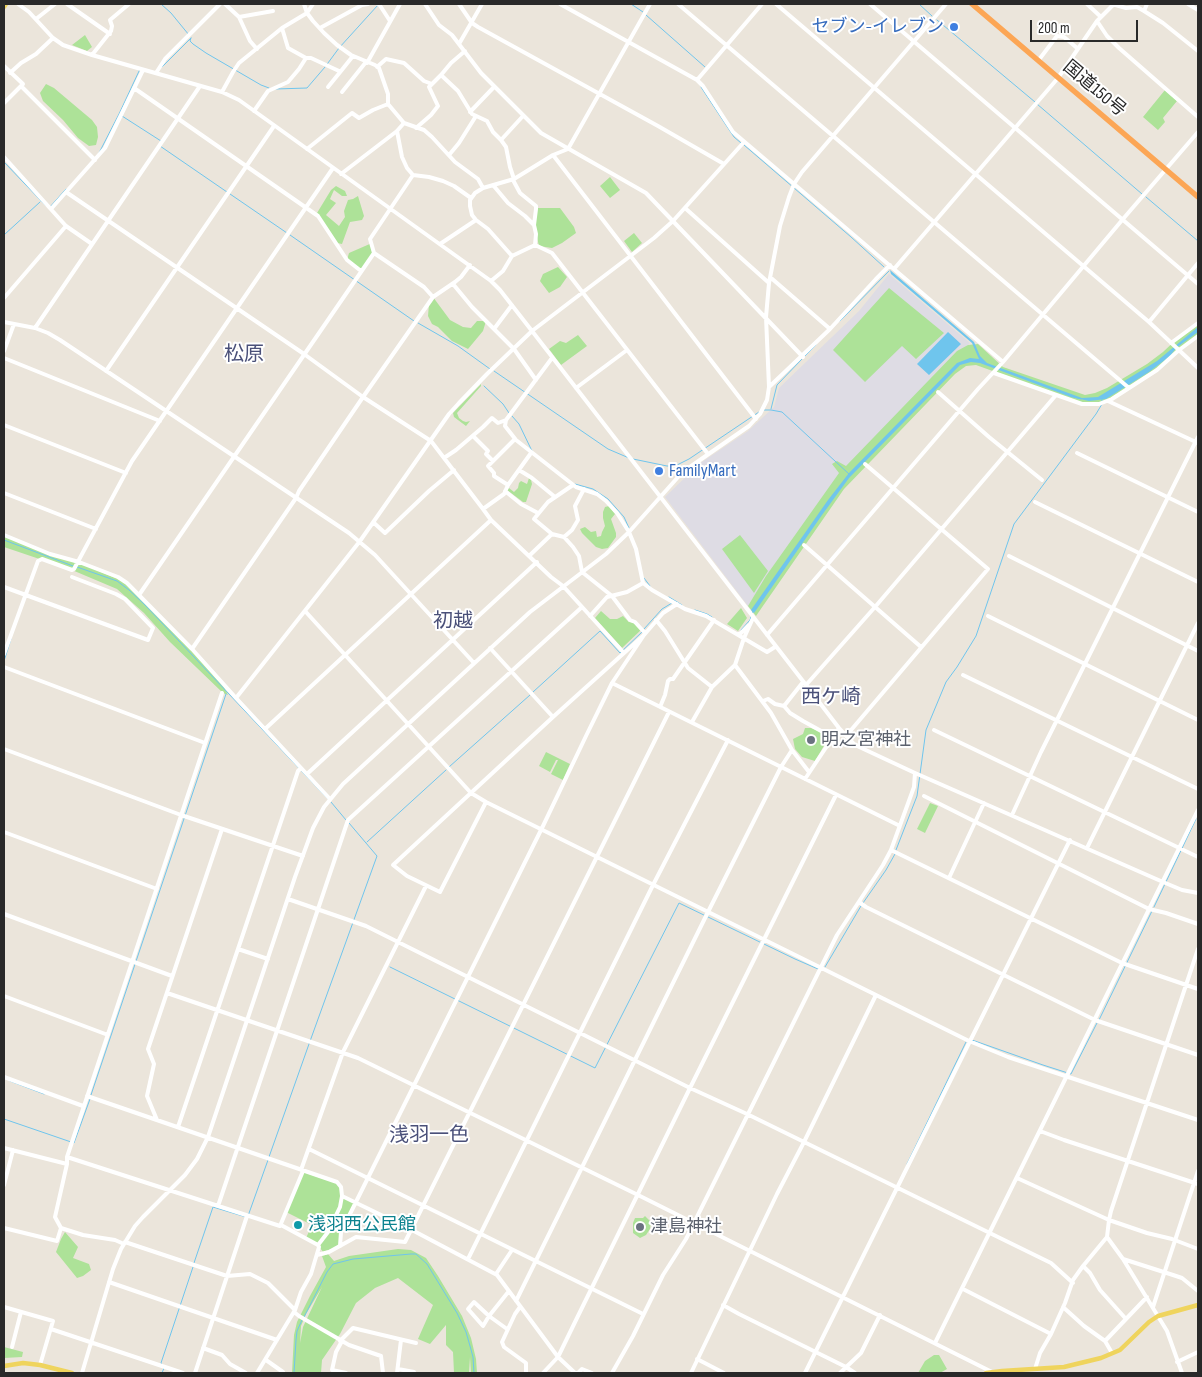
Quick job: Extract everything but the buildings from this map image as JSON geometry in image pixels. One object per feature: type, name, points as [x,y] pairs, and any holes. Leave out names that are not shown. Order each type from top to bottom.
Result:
[{"type":"highway","name":"国道150号","points":[[972,4],[1198,198]]},
{"type":"main road","points":[[986,1373],[1064,1367],[1078,1364],[1120,1350],[1149,1322],[1158,1316],[1198,1305]]},
{"type":"main road","points":[[4,1366],[23,1363],[72,1373]]},
{"type":"street","points":[[18,4],[36,19],[53,38],[63,45],[222,92],[239,100],[491,281],[512,305],[748,610],[753,620],[839,728],[861,748],[1163,882],[1182,890],[1198,893]]},
{"type":"street","points":[[36,19],[56,4]]},
{"type":"street","points":[[67,4],[110,34]]},
{"type":"street","points":[[92,55],[110,34],[112,26],[110,20],[129,4]]},
{"type":"street","points":[[156,73],[165,59],[220,4]]},
{"type":"street","points":[[225,4],[239,17],[250,41],[257,49]]},
{"type":"street","points":[[304,4],[307,13],[337,45],[353,56],[379,68],[388,94],[388,104],[404,123],[424,130],[456,162],[478,179],[483,188]]},
{"type":"street","points":[[222,92],[239,63],[282,28],[307,13],[313,4]]},
{"type":"street","points":[[320,28],[362,5],[368,4]]},
{"type":"street","points":[[378,4],[390,21]]},
{"type":"street","points":[[342,92],[366,62],[400,4]]},
{"type":"street","points":[[425,4],[439,25],[452,35],[481,74],[541,134],[646,192],[802,357]]},
{"type":"street","points":[[459,4],[472,23],[724,164]]},
{"type":"street","points":[[459,44],[482,4]]},
{"type":"street","points":[[560,4],[697,80],[703,86],[733,132],[1002,363]]},
{"type":"street","points":[[512,256],[488,229],[472,215],[470,200],[483,188],[514,179],[553,155],[568,149],[650,4]]},
{"type":"street","points":[[678,4],[1129,388]]},
{"type":"street","points":[[697,80],[762,4]]},
{"type":"street","points":[[776,4],[1148,322],[1198,368]]},
{"type":"street","points":[[870,4],[1198,284]]},
{"type":"street","points":[[82,1373],[109,1282],[117,1258],[125,1243],[143,1217],[191,1167],[208,1137],[288,899],[319,816],[343,784],[490,648],[530,612],[606,554],[629,532],[679,476],[741,432],[760,414],[767,400],[769,387],[766,317],[770,276],[780,226],[794,184],[802,172],[946,4]]},
{"type":"street","points":[[1087,4],[1101,17]]},
{"type":"street","points":[[894,269],[1058,78],[1097,21],[1112,4],[1144,10],[1198,51]]},
{"type":"street","points":[[1144,10],[1147,4]]},
{"type":"street","points":[[1188,4],[1198,10]]},
{"type":"street","points":[[239,17],[273,11]]},
{"type":"street","points":[[1097,21],[1107,36],[1119,48],[1198,117]]},
{"type":"street","points":[[282,28],[288,48],[306,58],[311,58],[341,71]]},
{"type":"street","points":[[1038,61],[1057,36],[1064,37],[1078,48]]},
{"type":"street","points":[[10,73],[20,63],[36,54],[53,38]]},
{"type":"street","points":[[416,128],[431,116],[438,106],[429,87],[451,62],[465,51]]},
{"type":"street","points":[[328,87],[353,56]]},
{"type":"street","points":[[254,111],[268,91],[288,82],[306,58]]},
{"type":"street","points":[[377,67],[386,59],[404,63],[424,81],[432,84]]},
{"type":"street","points":[[4,66],[95,160]]},
{"type":"street","points":[[51,209],[105,148],[143,70]]},
{"type":"street","points":[[441,75],[458,91],[470,112],[487,121],[506,148],[514,179],[520,193],[536,206],[534,225],[536,234],[535,245]]},
{"type":"street","points":[[4,102],[22,86]]},
{"type":"street","points":[[35,328],[200,86]]},
{"type":"street","points":[[470,112],[494,87]]},
{"type":"street","points":[[134,88],[318,216],[347,260],[361,271]]},
{"type":"street","points":[[306,149],[352,113],[359,118],[388,104]]},
{"type":"street","points":[[449,155],[476,116]]},
{"type":"street","points":[[501,140],[523,116]]},
{"type":"street","points":[[341,174],[397,131],[404,123]]},
{"type":"street","points":[[106,371],[274,126]]},
{"type":"street","points":[[397,131],[402,157],[413,175],[443,181],[472,198]]},
{"type":"street","points":[[766,635],[995,372],[1198,132]]},
{"type":"street","points":[[236,698],[360,541],[449,414],[532,331],[631,256],[673,221],[744,142]]},
{"type":"street","points":[[553,155],[756,419]]},
{"type":"street","points":[[4,157],[66,226],[92,244]]},
{"type":"street","points":[[4,654],[38,561],[42,559],[72,570],[74,569],[132,461],[333,168]]},
{"type":"street","points":[[413,175],[370,239],[374,253],[424,287],[433,297]]},
{"type":"street","points":[[493,185],[508,203],[526,216],[534,225]]},
{"type":"street","points":[[66,192],[304,354],[363,397],[431,441],[491,520],[563,586],[624,653]]},
{"type":"street","points":[[685,208],[769,284]]},
{"type":"street","points":[[440,244],[476,220]]},
{"type":"street","points":[[4,298],[66,226]]},
{"type":"street","points":[[491,281],[503,271],[512,256],[535,245]]},
{"type":"street","points":[[535,245],[552,253],[708,454]]},
{"type":"street","points":[[139,595],[374,253]]},
{"type":"street","points":[[1148,322],[1198,263]]},
{"type":"street","points":[[192,649],[433,297],[453,284],[470,265]]},
{"type":"street","points":[[769,387],[830,329],[890,265]]},
{"type":"street","points":[[770,276],[830,329]]},
{"type":"street","points":[[453,284],[472,307],[514,349],[536,380]]},
{"type":"street","points":[[494,329],[512,305]]},
{"type":"street","points":[[4,322],[35,328],[60,340],[360,541],[474,663]]},
{"type":"street","points":[[1171,343],[1198,323]]},
{"type":"street","points":[[4,351],[14,324]]},
{"type":"street","points":[[995,372],[1082,404],[1099,404],[1108,401],[1157,370],[1198,336]]},
{"type":"street","points":[[576,388],[627,350]]},
{"type":"street","points":[[4,358],[160,421]]},
{"type":"street","points":[[552,358],[506,420],[505,426],[514,439],[573,484],[597,494],[617,513],[629,532],[636,549],[643,583],[685,609],[714,620],[767,652],[776,647]]},
{"type":"street","points":[[938,392],[1042,480]]},
{"type":"street","points":[[784,706],[875,607],[1056,395]]},
{"type":"street","points":[[1108,401],[1197,443]]},
{"type":"street","points":[[444,458],[473,436],[492,418],[498,422],[506,420]]},
{"type":"street","points":[[4,424],[126,473]]},
{"type":"street","points":[[473,436],[488,450],[486,454],[493,462]]},
{"type":"street","points":[[1012,815],[1057,720],[1197,443],[1198,437]]},
{"type":"street","points":[[508,485],[494,476],[494,473],[488,466],[514,439]]},
{"type":"street","points":[[483,509],[504,494],[508,485],[531,453]]},
{"type":"street","points":[[1077,453],[1198,512]]},
{"type":"street","points":[[846,736],[988,569],[865,464]]},
{"type":"street","points":[[373,522],[385,533],[454,470]]},
{"type":"street","points":[[519,470],[532,478],[554,498]]},
{"type":"street","points":[[573,484],[548,502],[534,519],[552,534],[564,537],[574,547],[579,556],[582,572],[612,596],[630,620],[635,622],[645,634]]},
{"type":"street","points":[[564,537],[572,530],[578,520],[575,506],[584,489]]},
{"type":"street","points":[[505,491],[521,504],[538,513]]},
{"type":"street","points":[[4,493],[96,529]]},
{"type":"street","points":[[1035,502],[1198,582]]},
{"type":"street","points":[[265,729],[491,520]]},
{"type":"street","points":[[530,556],[552,534]]},
{"type":"street","points":[[4,535],[127,583],[192,649],[330,799]]},
{"type":"street","points":[[804,545],[921,647]]},
{"type":"street","points":[[47,561],[50,554]]},
{"type":"street","points":[[1009,556],[1198,651]]},
{"type":"street","points":[[307,774],[537,562]]},
{"type":"street","points":[[4,587],[148,640],[152,628],[126,599],[72,577]]},
{"type":"street","points":[[590,616],[607,597],[626,592],[643,583]]},
{"type":"street","points":[[340,1246],[341,1232],[612,683],[656,620],[677,604]]},
{"type":"street","points":[[218,1206],[348,820],[582,607]]},
{"type":"street","points":[[305,611],[471,793],[486,802],[969,1041],[1008,1057],[1198,1120]]},
{"type":"street","points":[[988,616],[1198,720]]},
{"type":"street","points":[[656,620],[688,668],[712,687]]},
{"type":"street","points":[[660,707],[668,681],[673,679],[714,620]]},
{"type":"street","points":[[738,635],[753,620]]},
{"type":"street","points":[[692,722],[712,687],[735,664],[744,638],[753,620]]},
{"type":"street","points":[[1087,848],[1198,623]]},
{"type":"street","points":[[486,802],[440,892],[407,876],[393,865],[645,634]]},
{"type":"street","points":[[490,648],[553,717]]},
{"type":"street","points":[[735,664],[772,713],[792,750],[809,772]]},
{"type":"street","points":[[4,667],[205,743]]},
{"type":"street","points":[[963,675],[1198,789]]},
{"type":"street","points":[[612,683],[900,826]]},
{"type":"street","points":[[222,693],[66,1157],[67,1164],[55,1217],[61,1228],[83,1235],[115,1240],[227,1276],[250,1274],[268,1283],[299,1316],[341,1341],[381,1356],[383,1373]]},
{"type":"street","points":[[763,701],[768,699],[775,704],[784,706],[803,722],[832,737]]},
{"type":"street","points":[[317,1255],[329,1252],[356,1236],[405,1242],[669,712]]},
{"type":"street","points":[[805,779],[839,728]]},
{"type":"street","points":[[934,730],[1198,858]]},
{"type":"street","points":[[468,1259],[653,885],[728,740]]},
{"type":"street","points":[[4,749],[181,815],[303,856]]},
{"type":"street","points":[[516,1301],[708,912],[781,767],[792,750]]},
{"type":"street","points":[[178,1127],[298,771],[301,768]]},
{"type":"street","points":[[612,1373],[662,1275],[694,1224],[837,935],[884,864],[914,787],[915,773]]},
{"type":"street","points":[[543,1373],[558,1357],[836,795]]},
{"type":"street","points":[[924,796],[1149,909],[1198,924]]},
{"type":"street","points":[[949,878],[984,803]]},
{"type":"street","points":[[935,1343],[1198,810]]},
{"type":"street","points":[[157,1120],[147,1096],[154,1064],[148,1048],[222,829]]},
{"type":"street","points":[[4,832],[157,888]]},
{"type":"street","points":[[805,1373],[1070,840]]},
{"type":"street","points":[[891,850],[1122,963],[1198,989]]},
{"type":"street","points":[[281,1225],[343,1052],[426,886]]},
{"type":"street","points":[[288,899],[366,926],[399,942],[690,1088],[748,1114],[1051,1263],[1073,1283]]},
{"type":"street","points":[[858,902],[1094,1020],[1198,1055]]},
{"type":"street","points":[[4,914],[172,976]]},
{"type":"street","points":[[238,949],[268,959]]},
{"type":"street","points":[[1035,1369],[1040,1353],[1051,1334],[1074,1280],[1107,1237],[1108,1220],[1198,949]]},
{"type":"street","points":[[167,992],[343,1052],[371,1064],[992,1372]]},
{"type":"street","points":[[691,1373],[876,995]]},
{"type":"street","points":[[4,996],[108,1035]]},
{"type":"street","points":[[4,1077],[83,1106]]},
{"type":"street","points":[[87,1096],[337,1182],[341,1187],[340,1207],[328,1232],[318,1245],[312,1274],[301,1292],[295,1311],[257,1373]]},
{"type":"street","points":[[1040,1131],[1196,1183]]},
{"type":"street","points":[[4,1148],[67,1164]]},
{"type":"street","points":[[4,1185],[13,1150]]},
{"type":"street","points":[[309,1150],[643,1314]]},
{"type":"street","points":[[66,1157],[281,1225],[318,1245]]},
{"type":"street","points":[[1153,1307],[1196,1183],[1198,1171]]},
{"type":"street","points":[[1017,1178],[1108,1220],[1198,1249]]},
{"type":"street","points":[[342,1196],[496,1274],[558,1357],[575,1373],[582,1369],[592,1373]]},
{"type":"street","points":[[202,1373],[195,1372],[248,1216]]},
{"type":"street","points":[[4,1228],[57,1241],[61,1228]]},
{"type":"street","points":[[1107,1237],[1123,1258],[1167,1331],[1179,1372]]},
{"type":"street","points":[[496,1274],[512,1250]]},
{"type":"street","points":[[1123,1258],[1182,1278],[1198,1291]]},
{"type":"street","points":[[1084,1266],[1100,1290],[1126,1319]]},
{"type":"street","points":[[109,1282],[277,1340]]},
{"type":"street","points":[[962,1289],[1051,1334]]},
{"type":"street","points":[[507,1329],[489,1316],[474,1302],[468,1309],[483,1326],[489,1316],[509,1291]]},
{"type":"street","points":[[1105,1341],[1147,1297]]},
{"type":"street","points":[[723,1305],[855,1373]]},
{"type":"street","points":[[4,1307],[53,1321],[40,1365]]},
{"type":"street","points":[[520,1307],[502,1342],[504,1346],[526,1363],[526,1373]]},
{"type":"street","points":[[1063,1307],[1084,1326],[1105,1341],[1112,1353]]},
{"type":"street","points":[[12,1347],[21,1312]]},
{"type":"street","points":[[840,1373],[860,1353],[880,1315]]},
{"type":"street","points":[[346,1373],[332,1370],[336,1352],[341,1341],[353,1328],[416,1344]]},
{"type":"street","points":[[51,1329],[183,1373]]},
{"type":"street","points":[[401,1340],[397,1371],[414,1372]]},
{"type":"street","points":[[203,1348],[222,1355],[230,1364],[246,1373]]},
{"type":"street","points":[[1177,1362],[1198,1352]]},
{"type":"street","points":[[697,1359],[724,1373]]},
{"type":"street","points":[[266,1360],[283,1372]]},
{"type":"shaded area","points":[[889,274],[970,343],[838,483],[751,610],[665,497],[699,464],[748,431],[774,407],[779,388],[859,311]]},
{"type":"green space","points":[[85,35],[92,47],[87,51],[72,45]]},
{"type":"green space","points":[[46,84],[54,88],[92,120],[97,127],[98,137],[96,145],[89,146],[78,138],[43,101],[40,93]]},
{"type":"green space","points":[[1165,90],[1177,101],[1163,118],[1165,122],[1158,130],[1143,117]]},
{"type":"green space","points":[[610,177],[620,190],[610,198],[600,186]]},
{"type":"green space","points":[[336,186],[345,191],[347,196],[342,196],[334,190],[330,199],[336,203],[326,215],[339,226],[345,217],[344,211],[348,200],[358,196],[364,216],[362,220],[350,222],[342,244],[337,243],[317,213],[331,190]]},
{"type":"green space","points":[[536,208],[560,208],[574,227],[576,233],[552,248],[539,246],[534,225]]},
{"type":"green space","points":[[634,233],[642,243],[632,252],[624,241]]},
{"type":"green space","points":[[372,243],[372,255],[361,271],[347,260],[349,253]]},
{"type":"green space","points":[[558,267],[567,277],[560,287],[549,293],[540,281],[543,274]]},
{"type":"green space","points":[[889,288],[944,333],[916,359],[902,346],[865,382],[833,350]]},
{"type":"green space","points":[[433,297],[450,320],[463,327],[471,328],[477,321],[486,321],[483,331],[468,349],[452,341],[438,327],[432,324],[428,316],[429,304]]},
{"type":"green space","points":[[1198,323],[1198,336],[1168,361],[1103,403],[1087,405],[976,365],[966,366],[955,374],[844,489],[756,616],[748,606],[766,576],[839,473],[832,464],[837,461],[846,466],[957,351],[968,345],[978,344],[1003,367],[1085,395],[1107,388],[1147,364]]},
{"type":"green space","points":[[578,335],[587,346],[561,365],[549,349],[560,341],[566,343]]},
{"type":"green space","points":[[481,384],[457,413],[463,421],[470,421],[466,426],[454,417],[453,413]]},
{"type":"green space","points":[[529,478],[532,484],[526,502],[523,502],[507,490],[509,488],[514,492],[521,481],[527,484]]},
{"type":"green space","points":[[609,506],[615,514],[611,519],[616,537],[608,548],[602,549],[596,547],[580,529],[585,527],[591,532],[596,531],[597,537],[601,536],[605,526],[603,512],[605,507]]},
{"type":"green space","points":[[4,535],[56,556],[75,561],[127,583],[168,624],[224,687],[228,695],[223,693],[170,642],[144,613],[117,589],[72,570],[4,547]]},
{"type":"green space","points":[[740,535],[768,571],[754,593],[722,549]]},
{"type":"green space","points":[[741,608],[747,618],[738,631],[727,624]]},
{"type":"green space","points":[[601,611],[610,619],[617,619],[623,616],[629,622],[635,623],[642,629],[622,648],[595,618]]},
{"type":"green space","points":[[805,728],[811,728],[823,733],[825,744],[815,761],[802,757],[795,749],[793,739],[803,734]]},
{"type":"green space","points":[[546,752],[570,764],[563,780],[551,774],[558,760],[556,760],[550,772],[539,766]]},
{"type":"green space","points":[[930,803],[938,806],[925,833],[917,829]]},
{"type":"green space","points":[[303,1172],[339,1184],[342,1196],[354,1202],[341,1232],[340,1246],[323,1252],[318,1245],[306,1238],[312,1225],[286,1212]]},
{"type":"green space","points":[[645,1216],[651,1222],[650,1229],[646,1235],[640,1238],[633,1233],[633,1223],[635,1218],[643,1218]]},
{"type":"green space","points":[[65,1232],[78,1247],[73,1258],[89,1264],[91,1270],[77,1278],[56,1252]]},
{"type":"green space","points":[[398,1249],[411,1250],[426,1258],[462,1316],[471,1338],[477,1373],[471,1373],[470,1357],[469,1373],[454,1373],[453,1352],[446,1345],[446,1325],[430,1344],[418,1339],[433,1305],[398,1278],[375,1288],[356,1303],[340,1334],[322,1360],[321,1373],[292,1373],[294,1335],[297,1322],[326,1267],[322,1256],[328,1254],[334,1261],[349,1256]],"holes":[[[322,1287],[303,1327],[300,1343],[301,1326]]]},
{"type":"green space","points":[[4,1347],[23,1352],[22,1357],[4,1358]]},
{"type":"green space","points":[[934,1355],[939,1355],[947,1369],[940,1373],[918,1373],[925,1361]]},
{"type":"water","points":[[890,270],[974,342],[980,356],[987,363],[1082,398],[1098,397],[1157,361],[1198,327],[1198,332],[1176,348],[1170,356],[1149,372],[1106,399],[1089,401],[1071,397],[980,363],[971,362],[960,365],[849,478],[754,613],[751,610],[849,473],[957,363],[970,358],[979,359],[972,343],[891,274]]},
{"type":"water","points":[[948,332],[961,344],[929,375],[917,364]]},
{"type":"waterway","points":[[161,4],[189,35]]},
{"type":"waterway","points":[[631,4],[643,12]]},
{"type":"waterway","points":[[919,4],[932,16]]},
{"type":"waterway","points":[[276,89],[307,88],[339,48],[378,5]]},
{"type":"waterway","points":[[646,15],[705,67]]},
{"type":"waterway","points":[[937,20],[1035,102]]},
{"type":"waterway","points":[[191,38],[190,41],[206,53],[269,88]]},
{"type":"waterway","points":[[162,67],[191,38]]},
{"type":"waterway","points":[[99,153],[140,69]]},
{"type":"waterway","points":[[701,87],[734,137],[741,143]]},
{"type":"waterway","points":[[1037,104],[1142,194]]},
{"type":"waterway","points":[[122,116],[161,141]]},
{"type":"waterway","points":[[744,145],[884,267]]},
{"type":"waterway","points":[[160,146],[227,192]]},
{"type":"waterway","points":[[4,162],[46,206]]},
{"type":"waterway","points":[[50,207],[66,189]]},
{"type":"waterway","points":[[230,194],[287,233]]},
{"type":"waterway","points":[[1146,197],[1198,241]]},
{"type":"waterway","points":[[4,235],[40,202]]},
{"type":"waterway","points":[[290,235],[414,321]]},
{"type":"waterway","points":[[840,321],[889,271]]},
{"type":"waterway","points":[[418,323],[458,346],[490,369]]},
{"type":"waterway","points":[[805,356],[816,345]]},
{"type":"waterway","points":[[771,409],[777,385],[802,359]]},
{"type":"waterway","points":[[494,371],[608,449],[629,458]]},
{"type":"waterway","points":[[484,386],[503,404],[509,413]]},
{"type":"waterway","points":[[1070,396],[1081,399]]},
{"type":"waterway","points":[[896,850],[917,796],[926,730],[946,682],[976,636],[1014,524],[1096,414],[1102,404],[1102,399]]},
{"type":"waterway","points":[[763,410],[782,412],[849,474]]},
{"type":"waterway","points":[[633,459],[675,466],[689,459],[759,412]]},
{"type":"waterway","points":[[512,416],[519,424],[532,451]]},
{"type":"waterway","points":[[575,484],[593,489],[608,499],[624,517],[629,528]]},
{"type":"waterway","points":[[4,540],[73,566]]},
{"type":"waterway","points":[[77,567],[117,581],[129,590],[328,799]]},
{"type":"waterway","points":[[644,578],[650,586]]},
{"type":"waterway","points":[[669,597],[682,605]]},
{"type":"waterway","points":[[644,629],[662,609],[672,603]]},
{"type":"waterway","points":[[695,610],[712,617]]},
{"type":"waterway","points":[[741,630],[750,620],[753,611]]},
{"type":"waterway","points":[[533,692],[600,631],[620,653],[642,632]]},
{"type":"waterway","points":[[4,661],[11,639]]},
{"type":"waterway","points":[[91,1095],[226,694]]},
{"type":"waterway","points":[[449,767],[530,695]]},
{"type":"waterway","points":[[367,842],[446,770]]},
{"type":"waterway","points":[[331,802],[346,820]]},
{"type":"waterway","points":[[1154,907],[1196,819]]},
{"type":"waterway","points":[[269,1157],[377,856],[349,823]]},
{"type":"waterway","points":[[863,903],[895,854]]},
{"type":"waterway","points":[[390,967],[595,1068],[679,903],[818,969]]},
{"type":"waterway","points":[[825,967],[861,906]]},
{"type":"waterway","points":[[1099,1020],[1152,911]]},
{"type":"waterway","points":[[972,1040],[1071,1074],[1097,1023]]},
{"type":"waterway","points":[[907,1164],[966,1042]]},
{"type":"waterway","points":[[10,1081],[44,1094]]},
{"type":"waterway","points":[[4,1119],[74,1143],[90,1099]]},
{"type":"waterway","points":[[248,1216],[268,1160]]},
{"type":"waterway","points":[[194,1263],[213,1207],[246,1217]]},
{"type":"waterway","points":[[304,1317],[333,1264],[353,1259],[416,1254],[427,1264],[457,1313],[470,1346],[474,1373]]},
{"type":"waterway","points":[[162,1365],[161,1363],[193,1267]]},
{"type":"waterway","points":[[294,1373],[297,1331],[302,1320]]},
{"type":"waterway","points":[[162,1373],[164,1368]]},
{"type":"place","name":"セブン-イレブン","points":[[954,27]]},
{"type":"place","name":"FamilyMart","points":[[659,471]]},
{"type":"place","name":"明之宮神社","points":[[811,740]]},
{"type":"place","name":"浅羽西公民館","points":[[298,1225]]},
{"type":"place","name":"津島神社","points":[[640,1227]]},
{"type":"district","name":"松原","points":[[244,355]]},
{"type":"district","name":"初越","points":[[453,622]]},
{"type":"district","name":"西ケ崎","points":[[831,698]]},
{"type":"district","name":"浅羽一色","points":[[429,1136]]}]
